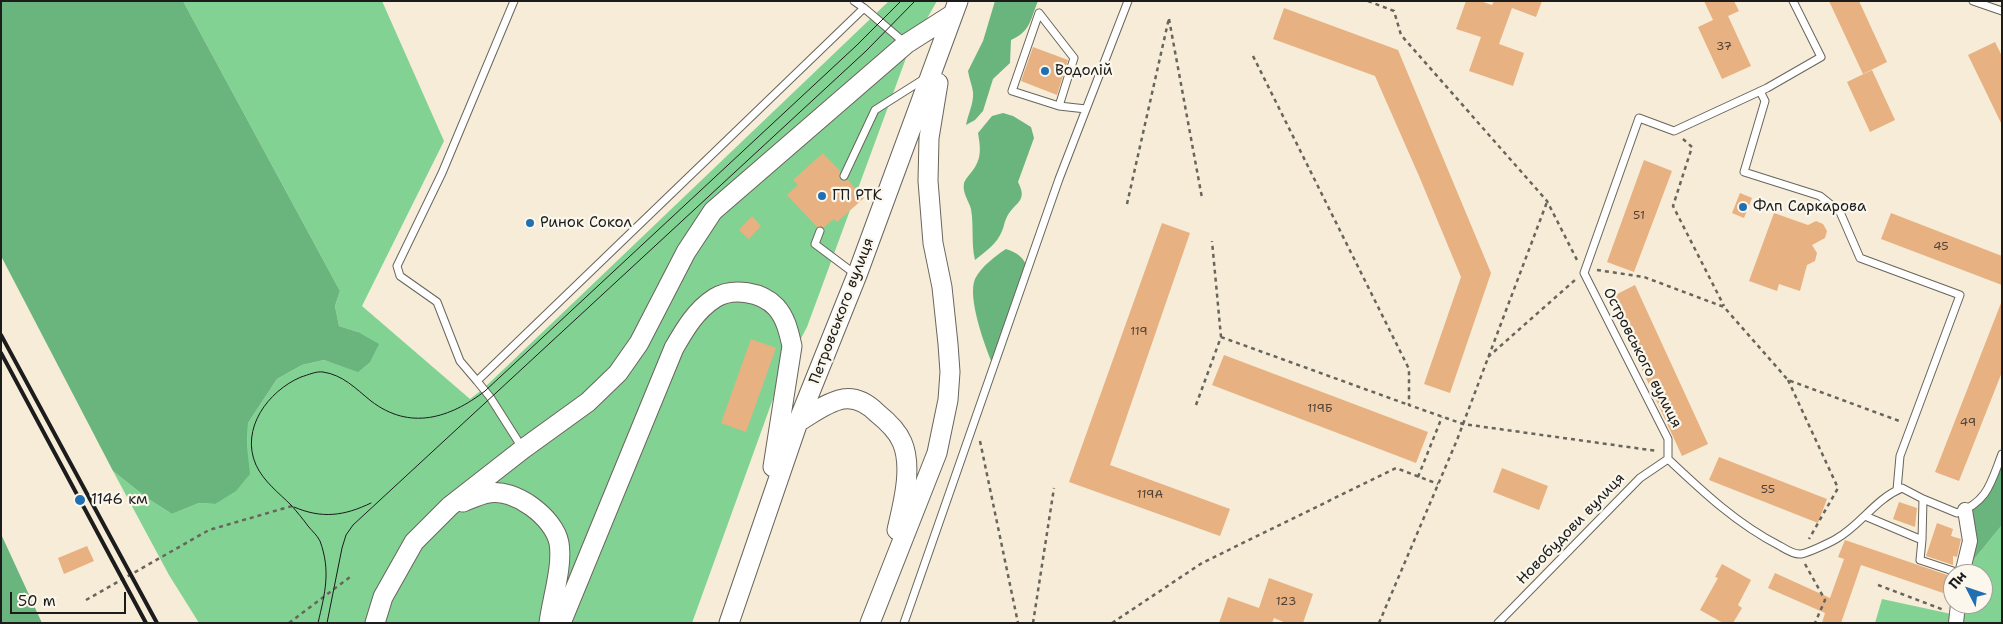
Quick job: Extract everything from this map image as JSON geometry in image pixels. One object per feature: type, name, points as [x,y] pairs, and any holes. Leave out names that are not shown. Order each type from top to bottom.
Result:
[{"type":"main road","points":[[375,623],[383,597],[414,542],[450,506],[523,449],[588,402],[618,373],[639,344],[686,252],[713,211],[906,44],[956,8]]},
{"type":"main road","points":[[870,623],[937,453],[948,400],[950,372],[948,344],[942,287],[934,243],[928,181],[929,147],[936,91],[956,8]]},
{"type":"main road","name":"Петровського вулиця","points":[[729,623],[798,422],[857,275],[956,8]]},
{"type":"main road","points":[[551,622],[674,348],[692,319],[717,297],[731,293],[744,292],[758,296],[776,307],[789,331],[792,346],[762,524]]},
{"type":"main road","points":[[798,422],[824,407],[843,399],[860,400],[872,407],[890,425],[902,442],[906,465],[904,492],[882,589]]},
{"type":"main road","points":[[450,506],[489,493],[507,493],[525,502],[551,527],[559,542],[559,560],[551,622]]},
{"type":"street","points":[[1964,564],[1970,540],[1965,510]]},
{"type":"lane","points":[[514,1],[442,173],[397,266],[400,276],[437,302],[460,361],[490,397],[523,449]]},
{"type":"lane","points":[[854,1],[906,44]]},
{"type":"lane","points":[[904,623],[1059,179],[1128,1]]},
{"type":"lane","points":[[1585,271],[1640,118],[1674,131],[1760,91],[1821,57],[1793,1]]},
{"type":"lane","points":[[1973,1],[2002,12]]},
{"type":"lane","points":[[477,382],[864,8]]},
{"type":"lane","points":[[1059,106],[1074,58],[1039,13],[1012,91],[1059,106],[1086,109]]},
{"type":"lane","points":[[844,176],[875,110],[932,73]]},
{"type":"lane","points":[[1760,91],[1765,101],[1744,172],[1820,196],[1840,212],[1860,258],[1960,295],[1900,456],[1897,490]]},
{"type":"lane","points":[[820,230],[814,244],[857,275]]},
{"type":"lane","name":"Островського вулиця","points":[[1585,271],[1668,439],[1668,456]]},
{"type":"lane","points":[[1668,456],[1720,508],[1772,542],[1800,554],[1836,539],[1855,526],[1888,494],[1902,488],[1957,513],[1965,510],[1978,503],[1986,495],[2002,454]]},
{"type":"lane","name":"Новобудови вулиця","points":[[1498,623],[1640,478],[1668,456]]},
{"type":"lane","points":[[1923,499],[1920,560],[1943,568]]},
{"type":"lane","points":[[1864,516],[1922,540]]},
{"type":"path","points":[[1368,1],[1394,11],[1401,35],[1547,201],[1585,271]]},
{"type":"path","points":[[1127,204],[1169,18],[1202,198]]},
{"type":"path","points":[[1253,56],[1408,369],[1409,405]]},
{"type":"path","points":[[1674,131],[1692,147],[1673,206],[1724,307],[1788,380],[1838,488],[1800,554],[1825,600],[1815,623]]},
{"type":"path","points":[[1379,623],[1463,424],[1547,201]]},
{"type":"path","points":[[1196,405],[1221,337],[1212,241]]},
{"type":"path","points":[[1488,357],[1585,271],[1644,278],[1724,307]]},
{"type":"path","points":[[1221,337],[1463,424],[1668,456]]},
{"type":"path","points":[[1788,380],[1911,426]]},
{"type":"path","points":[[1418,477],[1442,417]]},
{"type":"path","points":[[975,418],[1018,623]]},
{"type":"path","points":[[1112,623],[1202,564],[1377,476],[1396,468],[1438,484]]},
{"type":"path","points":[[1033,623],[1054,488]]},
{"type":"path","points":[[86,600],[209,530],[292,506]]},
{"type":"path","points":[[288,623],[350,577]]},
{"type":"path","points":[[1878,585],[1943,609]]},
{"type":"green space","points":[[1,1],[183,1],[340,291],[335,306],[339,326],[358,332],[379,344],[370,362],[358,372],[324,360],[302,365],[277,379],[248,423],[247,447],[250,474],[236,491],[215,504],[199,503],[172,514],[147,498],[113,471],[1,256]]},
{"type":"green space","points":[[183,1],[382,1],[444,141],[362,306],[470,399],[483,389],[889,1],[937,1],[909,50],[807,327],[782,374],[692,623],[199,623],[169,575],[113,471],[147,498],[172,514],[199,503],[215,504],[247,447],[248,423],[277,379],[302,365],[324,360],[358,371],[358,332],[339,326],[335,306],[340,291]]},
{"type":"green space","points":[[995,1],[1038,1],[1026,29],[1018,37],[1011,40],[1010,63],[993,79],[983,111],[975,120],[966,125],[973,96],[968,71],[983,41]]},
{"type":"green space","points":[[1003,113],[1013,116],[1031,127],[1034,138],[1018,182],[1022,194],[1021,198],[1005,220],[997,240],[975,260],[971,209],[965,194],[964,183],[979,159],[978,133],[992,116]]},
{"type":"green space","points":[[1006,249],[1020,256],[1028,270],[993,365],[978,322],[973,298],[973,287],[975,279],[981,270]]},
{"type":"green space","points":[[2002,454],[2002,525],[1970,564],[1962,564],[1965,510],[1978,503]]},
{"type":"green space","points":[[2002,525],[2002,623],[1875,623],[1882,599],[1943,612],[1943,614],[1993,614],[1993,564],[1970,564]]},
{"type":"green space","points":[[1,534],[42,623],[1,623]]},
{"type":"building","points":[[1466,1],[1480,1],[1492,5],[1494,1],[1542,1],[1536,17],[1512,8],[1499,44],[1524,53],[1513,86],[1469,71],[1481,37],[1456,29]]},
{"type":"building","points":[[1704,1],[1734,1],[1739,11],[1728,16],[1751,66],[1722,79],[1698,27],[1713,20]]},
{"type":"building","points":[[1829,1],[1859,1],[1887,62],[1863,74]]},
{"type":"building","points":[[1284,8],[1398,50],[1491,273],[1450,393],[1424,384],[1461,277],[1419,176],[1375,76],[1273,39]]},
{"type":"building","points":[[1995,42],[2002,56],[2002,125],[1968,55]]},
{"type":"building","name":"Водолій","points":[[1033,47],[1068,60],[1057,95],[1021,81]]},
{"type":"building","points":[[1872,70],[1895,120],[1870,132],[1847,82]]},
{"type":"building","points":[[823,153],[840,171],[840,179],[848,180],[864,198],[837,222],[834,219],[824,227],[817,227],[787,195],[798,185],[793,180]]},
{"type":"building","points":[[1644,160],[1672,171],[1634,272],[1607,262]]},
{"type":"building","points":[[1740,193],[1752,198],[1744,218],[1732,213]]},
{"type":"building","points":[[1774,213],[1808,225],[1816,221],[1823,224],[1827,231],[1825,238],[1812,245],[1817,253],[1815,261],[1807,265],[1800,291],[1779,284],[1777,291],[1749,281]]},
{"type":"building","points":[[1891,213],[2002,256],[2002,285],[1881,239]]},
{"type":"building","points":[[752,216],[761,226],[749,239],[739,230]]},
{"type":"building","points":[[1162,223],[1190,233],[1110,465],[1230,509],[1220,536],[1069,482]]},
{"type":"building","points":[[1635,285],[1708,444],[1682,456],[1609,298]]},
{"type":"building","points":[[2001,303],[2002,372],[1959,481],[1935,472]]},
{"type":"building","points":[[751,339],[776,348],[746,432],[721,423]]},
{"type":"building","points":[[1224,355],[1428,432],[1416,463],[1212,385]]},
{"type":"building","points":[[1719,457],[1827,499],[1818,523],[1709,480]]},
{"type":"building","points":[[1502,468],[1548,486],[1539,510],[1493,492]]},
{"type":"building","points":[[1899,502],[1917,508],[1915,527],[1893,519]]},
{"type":"building","points":[[1937,523],[1953,529],[1951,536],[1961,539],[1957,557],[1953,556],[1953,564],[1926,556]]},
{"type":"building","points":[[1845,540],[1943,574],[1943,593],[1861,565],[1841,623],[1822,623],[1825,613],[1768,588],[1775,573],[1830,598],[1844,559],[1838,557]]},
{"type":"building","points":[[87,546],[94,561],[64,574],[58,558]]},
{"type":"building","points":[[1722,564],[1751,580],[1738,605],[1742,608],[1733,623],[1723,623],[1700,610],[1718,578],[1715,577]]},
{"type":"building","points":[[1269,578],[1313,594],[1303,623],[1286,623],[1274,618],[1272,623],[1219,623],[1228,597],[1259,608]]},
{"type":"tram line","points":[[318,623],[326,582],[325,562],[320,541],[291,505],[263,477],[256,465],[252,451],[255,425],[260,413],[268,402],[289,383],[301,377],[320,372],[343,379],[371,401],[400,416],[415,418],[444,414],[472,400],[485,391],[857,45],[901,1]]},
{"type":"tram line","points":[[327,623],[342,548],[346,535],[353,525],[866,51],[915,1]]},
{"type":"tram line","points":[[294,507],[314,513],[333,514],[352,511],[371,503]]},
{"type":"railway","points":[[1,335],[157,623]]},
{"type":"railway","points":[[1,353],[146,623]]},
{"type":"place","name":"Водолій","points":[[1045,71]]},
{"type":"place","name":"ГП РТК","points":[[822,196]]},
{"type":"place","name":"Флп Саркарова","points":[[1743,207]]},
{"type":"place","name":"Ринок Сокол","points":[[530,223]]},
{"type":"place","name":"1146 км","points":[[80,500]]}]
